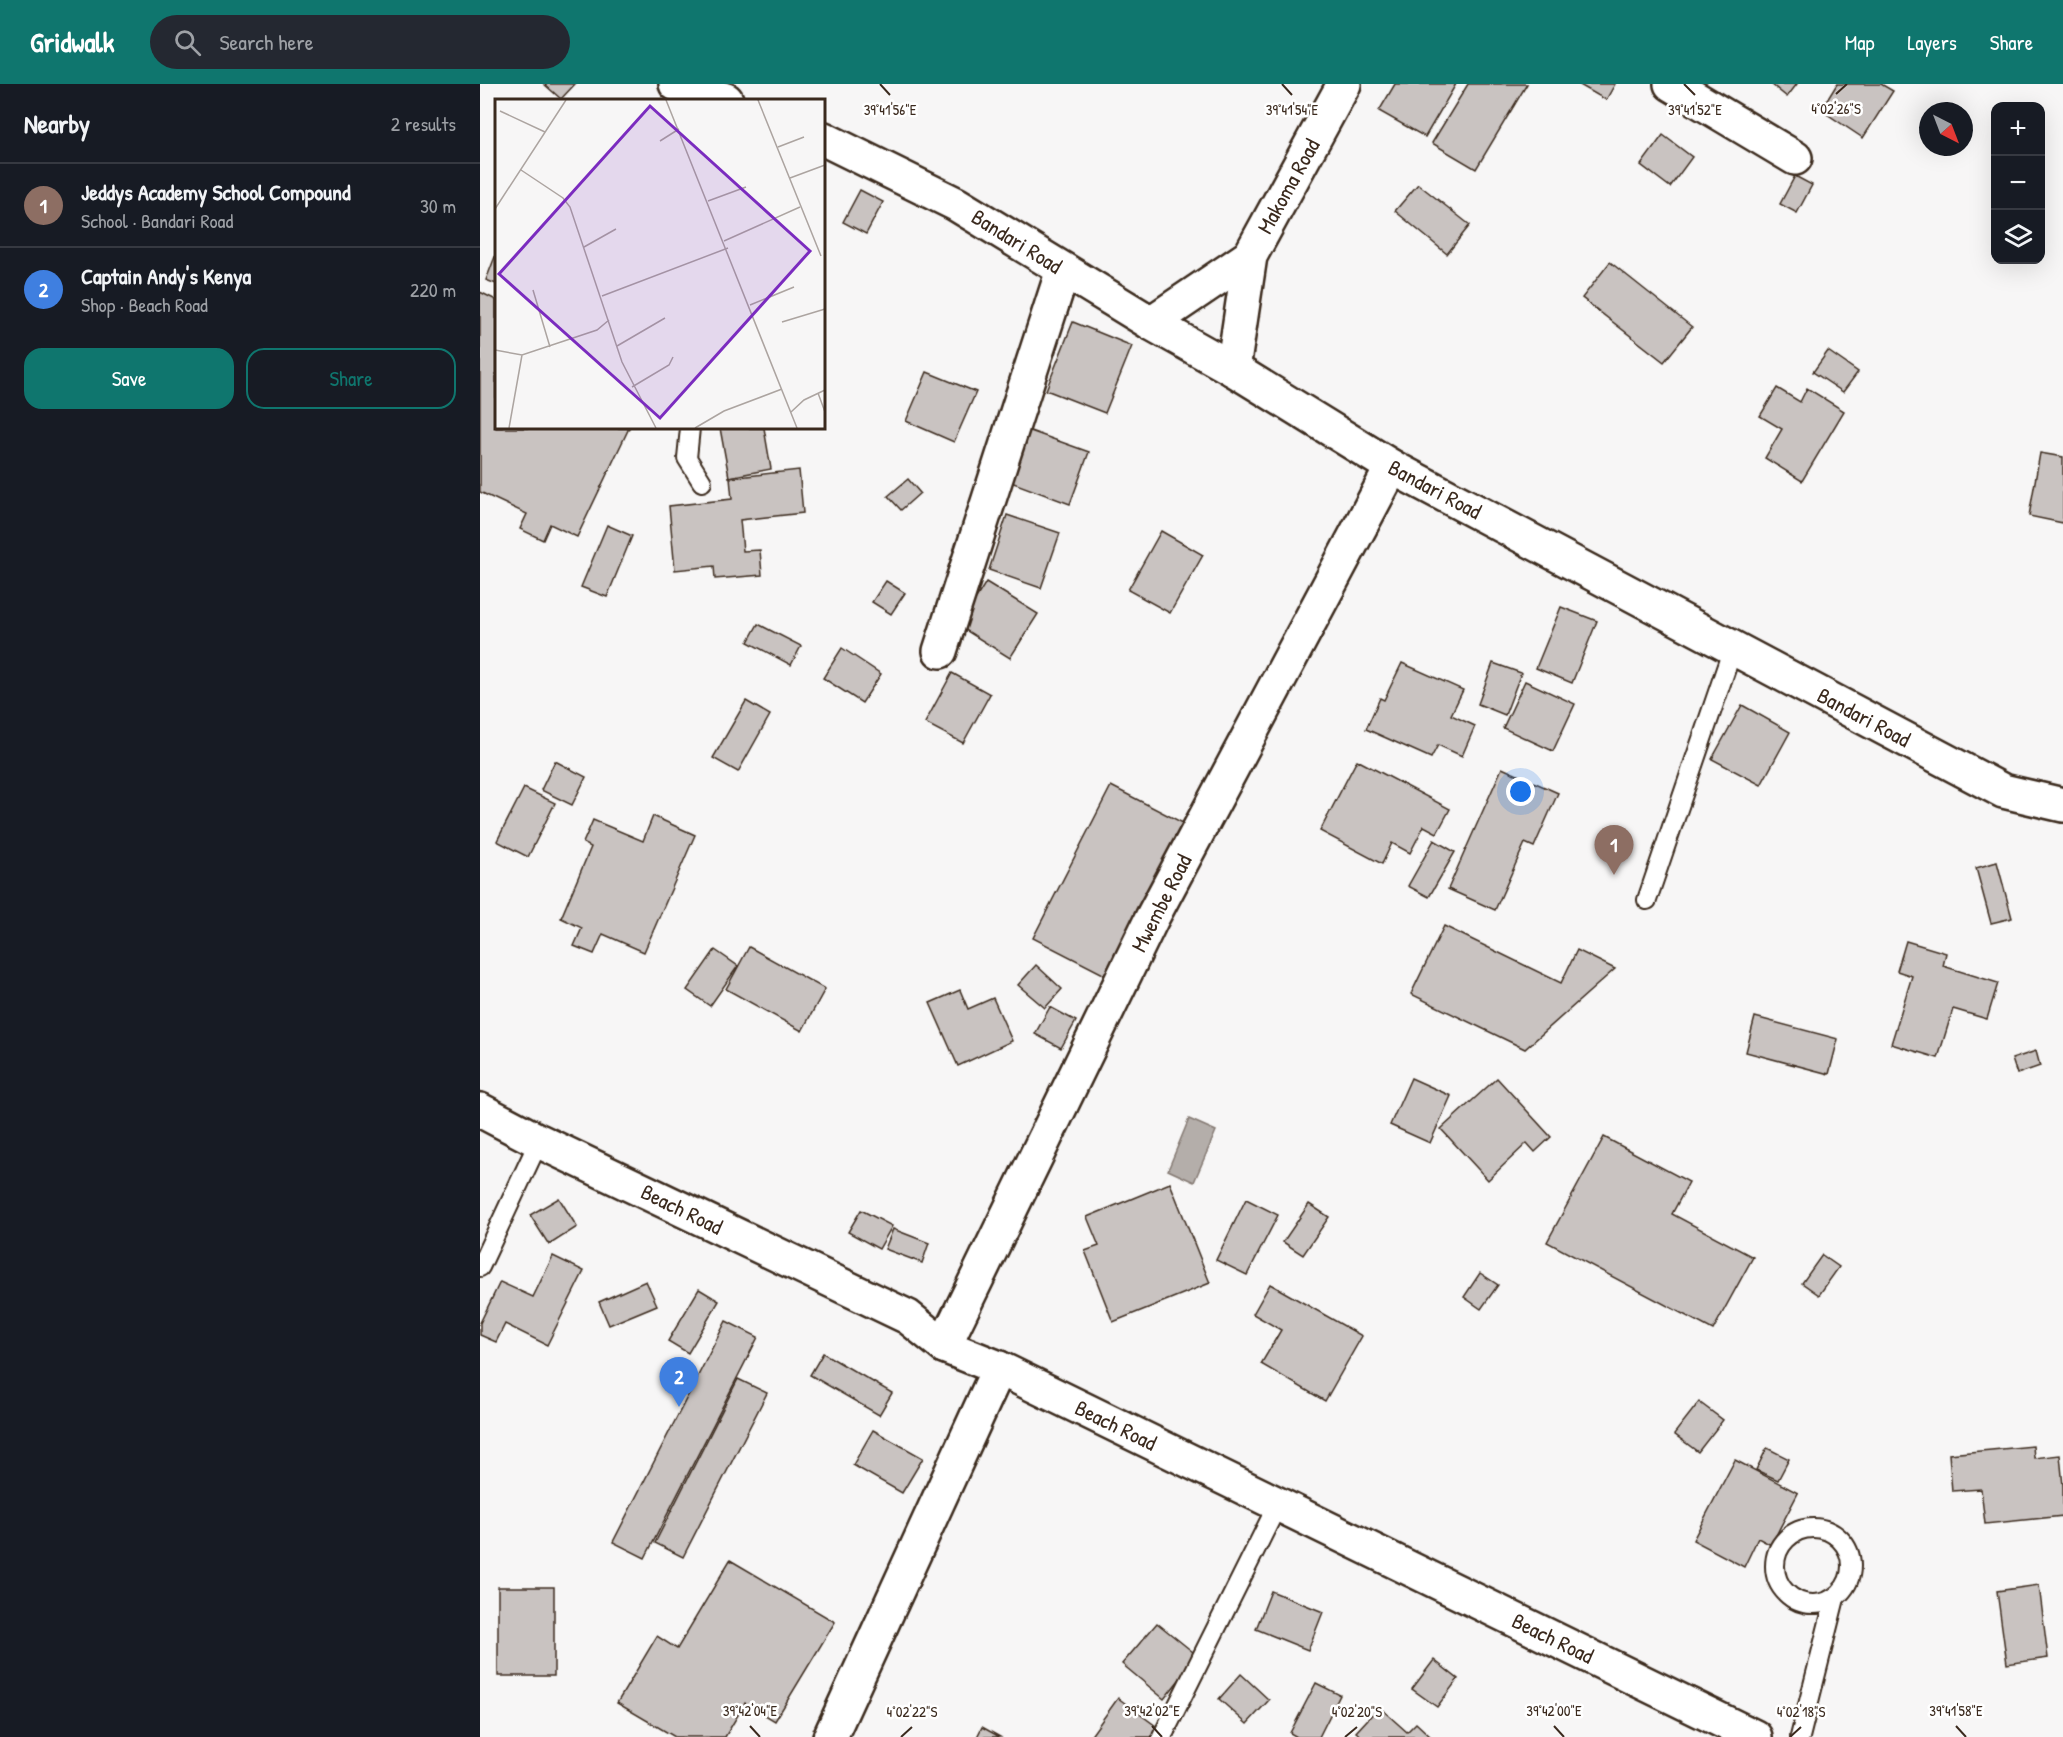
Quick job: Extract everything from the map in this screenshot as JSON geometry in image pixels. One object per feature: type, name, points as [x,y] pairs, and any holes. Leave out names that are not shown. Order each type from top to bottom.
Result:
[{"type":"street","points":[[676,84],[723,99]]},
{"type":"street","name":"Makoma Road","points":[[1233,369],[1250,256],[1344,84]]},
{"type":"street","points":[[1671,84],[1795,158]]},
{"type":"street","name":"Bandari Road","points":[[825,139],[956,204],[1392,467],[2003,791],[2063,806]]},
{"type":"street","name":"Makoma Road","points":[[1151,323],[1250,256]]},
{"type":"street","points":[[940,651],[1064,270]]},
{"type":"street","name":"Mwembe Road","points":[[944,1346],[1152,918],[1392,467]]},
{"type":"street","name":"Beach Road","points":[[480,1110],[539,1141],[908,1317],[944,1346],[999,1368],[1755,1737]]},
{"type":"street","points":[[830,1737],[999,1368]]},
{"type":"lane","points":[[690,429],[687,458],[702,482]]},
{"type":"lane","points":[[1647,900],[1733,648]]},
{"type":"lane","points":[[480,1268],[539,1141]]},
{"type":"lane","points":[[1162,1737],[1278,1504]]},
{"type":"lane","points":[[1800,1737],[1835,1598],[1848,1583],[1852,1564],[1846,1545],[1830,1532],[1811,1528],[1792,1534],[1779,1549],[1775,1569],[1782,1588],[1796,1601],[1806,1603],[1816,1604],[1835,1598]]},
{"type":"shaded area","points":[[1189,1119],[1216,1131],[1194,1182],[1168,1170]]},
{"type":"building","points":[[544,84],[575,84],[561,99]]},
{"type":"building","points":[[1395,84],[1456,84],[1425,137],[1379,111]]},
{"type":"building","points":[[1468,84],[1527,84],[1476,169],[1432,143]]},
{"type":"building","points":[[1578,84],[1615,84],[1606,100]]},
{"type":"building","points":[[1771,84],[1797,84],[1787,97]]},
{"type":"building","points":[[1837,84],[1881,84],[1893,91],[1863,138],[1821,110]]},
{"type":"building","points":[[1663,135],[1692,157],[1670,187],[1641,165]]},
{"type":"building","points":[[1795,176],[1812,185],[1797,213],[1780,204]]},
{"type":"building","points":[[1418,184],[1470,225],[1447,254],[1395,211]]},
{"type":"building","points":[[860,190],[883,202],[866,234],[843,222]]},
{"type":"building","points":[[495,257],[495,284],[486,280]]},
{"type":"building","points":[[1610,262],[1692,327],[1664,362],[1582,298]]},
{"type":"building","points":[[480,292],[495,300],[495,429],[629,429],[577,537],[550,524],[543,540],[520,529],[527,514],[480,492]]},
{"type":"building","points":[[1073,322],[1132,346],[1105,413],[1046,390]]},
{"type":"building","points":[[1828,351],[1858,372],[1843,392],[1813,372]]},
{"type":"building","points":[[927,372],[976,392],[954,442],[906,421]]},
{"type":"building","points":[[1777,388],[1800,402],[1807,388],[1844,411],[1802,481],[1765,458],[1782,429],[1760,416]]},
{"type":"building","points":[[1022,428],[1089,452],[1070,504],[1003,479]]},
{"type":"building","points":[[720,429],[764,429],[771,469],[729,477]]},
{"type":"building","points":[[2040,453],[2063,457],[2063,523],[2029,516]]},
{"type":"building","points":[[799,470],[803,513],[740,520],[743,551],[760,550],[762,575],[715,579],[714,566],[675,570],[669,506],[732,499],[730,478]]},
{"type":"building","points":[[908,479],[920,493],[901,510],[888,496]]},
{"type":"building","points":[[1007,515],[1060,533],[1041,588],[989,570]]},
{"type":"building","points":[[607,525],[632,536],[607,597],[581,587]]},
{"type":"building","points":[[1161,531],[1203,555],[1170,613],[1128,590]]},
{"type":"building","points":[[886,581],[905,593],[891,614],[872,602]]},
{"type":"building","points":[[986,582],[1038,614],[1010,658],[959,626]]},
{"type":"building","points":[[1561,607],[1597,621],[1572,683],[1536,668]]},
{"type":"building","points":[[758,624],[801,646],[791,665],[748,642]]},
{"type":"building","points":[[842,648],[881,674],[862,703],[823,678]]},
{"type":"building","points":[[1402,663],[1463,690],[1451,715],[1475,726],[1462,756],[1438,745],[1431,758],[1366,729],[1380,698],[1384,700]]},
{"type":"building","points":[[1493,663],[1521,673],[1505,715],[1478,704]]},
{"type":"building","points":[[952,673],[990,694],[963,743],[925,723]]},
{"type":"building","points":[[1525,681],[1575,704],[1553,751],[1503,728]]},
{"type":"building","points":[[746,701],[770,715],[738,772],[713,758]]},
{"type":"building","points":[[1742,705],[1790,732],[1761,785],[1712,759]]},
{"type":"building","points":[[1357,760],[1450,809],[1437,833],[1424,826],[1410,853],[1392,843],[1382,864],[1320,831]]},
{"type":"building","points":[[555,761],[586,777],[572,805],[541,790]]},
{"type":"building","points":[[1502,768],[1558,793],[1534,847],[1525,843],[1495,910],[1448,889]]},
{"type":"building","points":[[1111,786],[1185,824],[1107,976],[1033,938]]},
{"type":"building","points":[[524,788],[555,803],[528,857],[497,841]]},
{"type":"building","points":[[653,816],[695,835],[644,952],[603,934],[594,954],[574,946],[582,928],[561,918],[591,847],[583,843],[593,820],[643,841]]},
{"type":"building","points":[[1434,840],[1455,852],[1429,897],[1408,886]]},
{"type":"building","points":[[1997,862],[2012,918],[1991,923],[1976,868]]},
{"type":"building","points":[[1444,926],[1561,983],[1577,950],[1615,969],[1525,1049],[1411,994]]},
{"type":"building","points":[[1906,941],[1946,953],[1943,966],[1998,983],[1987,1019],[1953,1009],[1938,1058],[1891,1044],[1912,976],[1897,971]]},
{"type":"building","points":[[749,947],[825,989],[802,1031],[726,989]]},
{"type":"building","points":[[715,950],[738,966],[710,1006],[687,990]]},
{"type":"building","points":[[1036,965],[1062,989],[1045,1008],[1018,985]]},
{"type":"building","points":[[960,990],[968,1009],[993,998],[1012,1041],[958,1066],[930,1003]]},
{"type":"building","points":[[1050,1007],[1076,1021],[1061,1048],[1035,1034]]},
{"type":"building","points":[[1755,1017],[1838,1039],[1829,1074],[1746,1052]]},
{"type":"building","points":[[2036,1051],[2040,1066],[2017,1074],[2012,1059]]},
{"type":"building","points":[[1411,1078],[1451,1096],[1430,1143],[1390,1125]]},
{"type":"building","points":[[1497,1078],[1551,1137],[1535,1152],[1527,1143],[1488,1180],[1441,1129]]},
{"type":"building","points":[[1604,1137],[1689,1182],[1672,1214],[1753,1257],[1713,1330],[1547,1242]]},
{"type":"building","points":[[1170,1183],[1210,1283],[1113,1322],[1085,1251],[1099,1246],[1087,1217]]},
{"type":"building","points":[[559,1198],[577,1227],[549,1245],[530,1215]]},
{"type":"building","points":[[1246,1199],[1278,1215],[1247,1275],[1216,1260]]},
{"type":"building","points":[[1309,1204],[1329,1217],[1303,1255],[1283,1242]]},
{"type":"building","points":[[861,1210],[892,1226],[879,1249],[848,1232]]},
{"type":"building","points":[[893,1229],[929,1243],[922,1263],[885,1249]]},
{"type":"building","points":[[1822,1255],[1839,1267],[1819,1295],[1802,1283]]},
{"type":"building","points":[[553,1256],[584,1271],[547,1345],[505,1324],[496,1342],[480,1335],[480,1323],[500,1282],[533,1297]]},
{"type":"building","points":[[1480,1273],[1498,1285],[1481,1309],[1464,1297]]},
{"type":"building","points":[[646,1281],[657,1305],[609,1325],[599,1302]]},
{"type":"building","points":[[1270,1284],[1362,1336],[1325,1401],[1261,1364],[1281,1330],[1253,1314]]},
{"type":"building","points":[[699,1289],[719,1301],[688,1353],[668,1341]]},
{"type":"building","points":[[726,1321],[758,1337],[645,1558],[613,1542]]},
{"type":"building","points":[[823,1353],[892,1393],[879,1415],[810,1375]]},
{"type":"building","points":[[738,1379],[767,1393],[683,1557],[655,1543]]},
{"type":"building","points":[[1699,1402],[1723,1420],[1698,1452],[1674,1434]]},
{"type":"building","points":[[873,1430],[923,1458],[902,1493],[853,1465]]},
{"type":"building","points":[[2033,1446],[2034,1458],[2060,1455],[2063,1516],[1985,1524],[1981,1489],[1952,1491],[1949,1454]]},
{"type":"building","points":[[1767,1448],[1789,1459],[1778,1480],[1756,1470]]},
{"type":"building","points":[[1735,1460],[1798,1493],[1771,1545],[1758,1538],[1744,1567],[1693,1540]]},
{"type":"building","points":[[730,1560],[835,1622],[775,1721],[745,1703],[725,1737],[675,1737],[617,1703],[657,1636],[677,1649]]},
{"type":"building","points":[[2039,1585],[2048,1658],[2007,1664],[1997,1591]]},
{"type":"building","points":[[498,1587],[554,1587],[554,1676],[498,1676]]},
{"type":"building","points":[[1271,1591],[1323,1612],[1308,1650],[1256,1629]]},
{"type":"building","points":[[1157,1623],[1198,1656],[1164,1699],[1122,1664]]},
{"type":"building","points":[[1434,1660],[1458,1679],[1437,1707],[1412,1689]]},
{"type":"building","points":[[1241,1674],[1269,1700],[1247,1724],[1219,1699]]},
{"type":"building","points":[[1316,1683],[1340,1695],[1319,1737],[1297,1737],[1290,1733]]},
{"type":"building","points":[[1118,1698],[1164,1732],[1161,1737],[1090,1737]]},
{"type":"building","points":[[1379,1707],[1407,1732],[1416,1723],[1431,1737],[1362,1737],[1356,1732]]},
{"type":"building","points":[[982,1727],[1000,1737],[977,1737]]},
{"type":"place","name":"Jeddys Academy School Compound","points":[[1614,875]]},
{"type":"place","name":"Captain Andy's Kenya","points":[[679,1407]]}]
